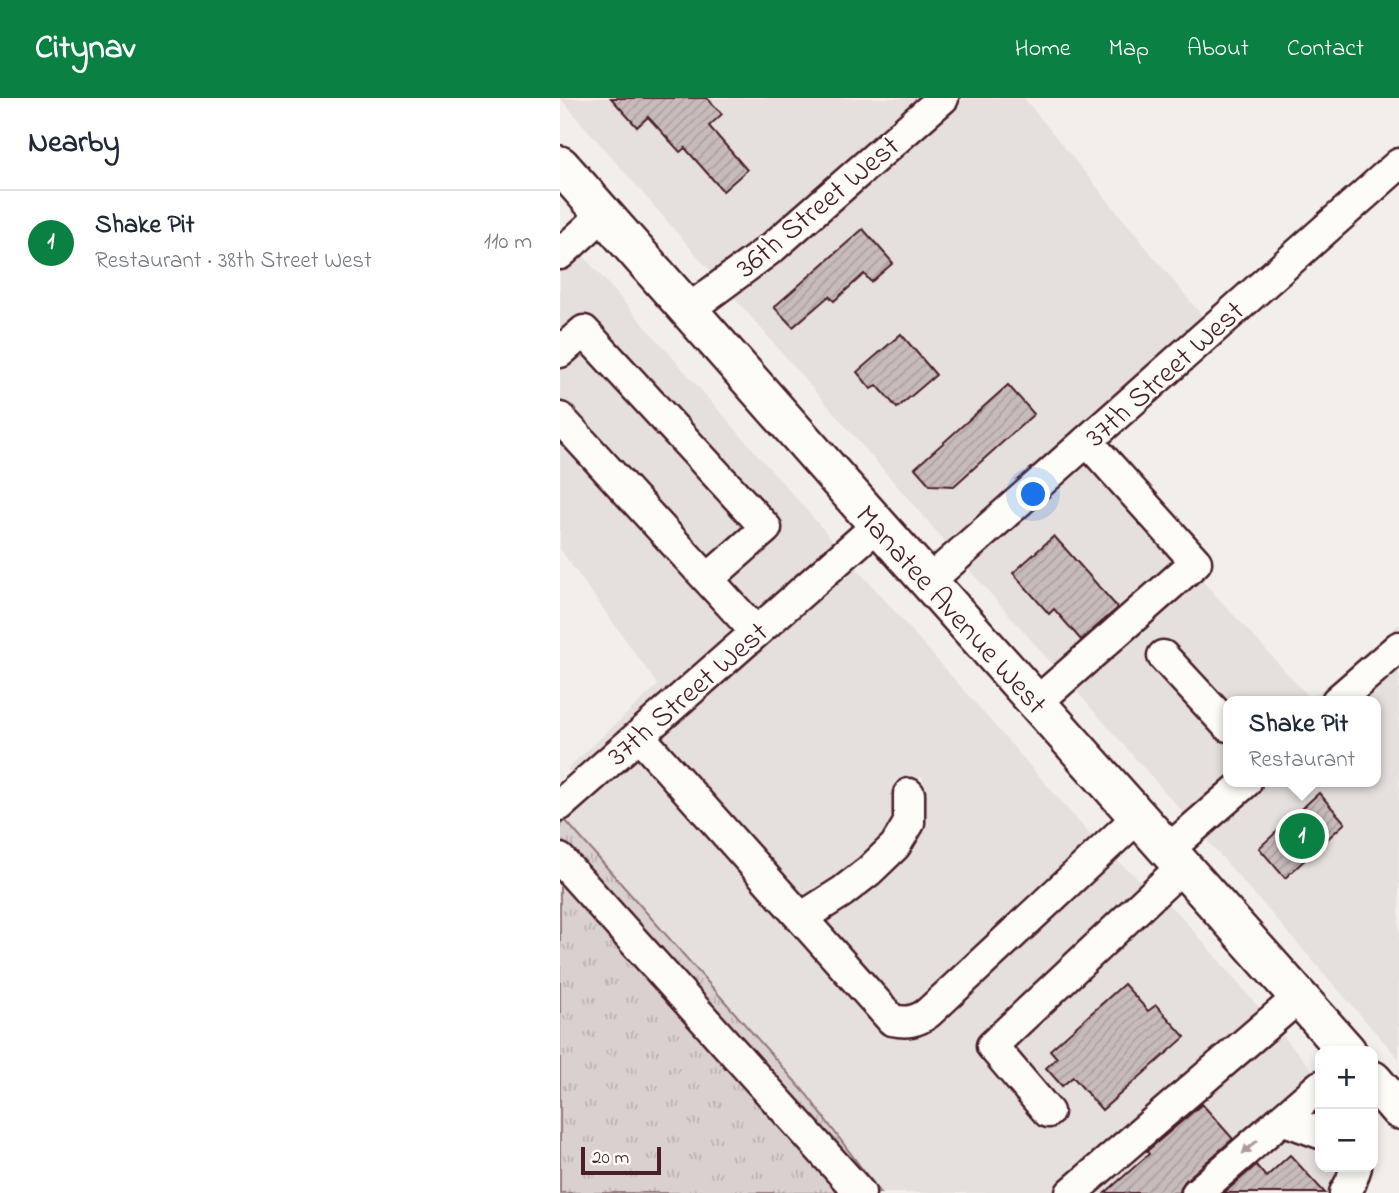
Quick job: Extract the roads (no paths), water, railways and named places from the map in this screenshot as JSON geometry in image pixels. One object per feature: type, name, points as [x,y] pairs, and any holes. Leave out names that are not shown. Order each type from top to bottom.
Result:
[{"type":"main road","name":"Manatee Avenue West","points":[[560,165],[1343,1046]]},
{"type":"main road","points":[[1378,1086],[1399,1110]]},
{"type":"street","name":"36th Street West","points":[[688,310],[773,247],[943,98]]},
{"type":"street","name":"37th Street West","points":[[928,582],[1399,164]]},
{"type":"street","points":[[560,254],[604,214]]},
{"type":"street","points":[[560,352],[584,331],[766,527],[708,579]]},
{"type":"street","points":[[560,418],[756,632]]},
{"type":"street","points":[[1036,703],[1196,562],[1087,441]]},
{"type":"street","name":"37th Street West","points":[[563,795],[639,736],[878,526]]},
{"type":"street","points":[[1343,696],[1399,647]]},
{"type":"street","points":[[1164,656],[1223,721]]},
{"type":"street","points":[[639,736],[892,1020],[903,1023],[920,1019],[928,1013],[1138,817]]},
{"type":"street","points":[[1048,1112],[992,1046],[1242,787]]},
{"type":"street","points":[[801,918],[842,892],[895,846],[909,822],[909,794]]},
{"type":"street","points":[[560,859],[860,1193]]},
{"type":"street","points":[[1071,1193],[1299,997]]},
{"type":"street","points":[[1197,1193],[1315,1090]]},
{"type":"street","points":[[1282,1119],[1315,1131]]},
{"type":"street","points":[[1345,1193],[1354,1172]]},
{"type":"place","name":"Shake Pit","points":[[1302,836]]}]
